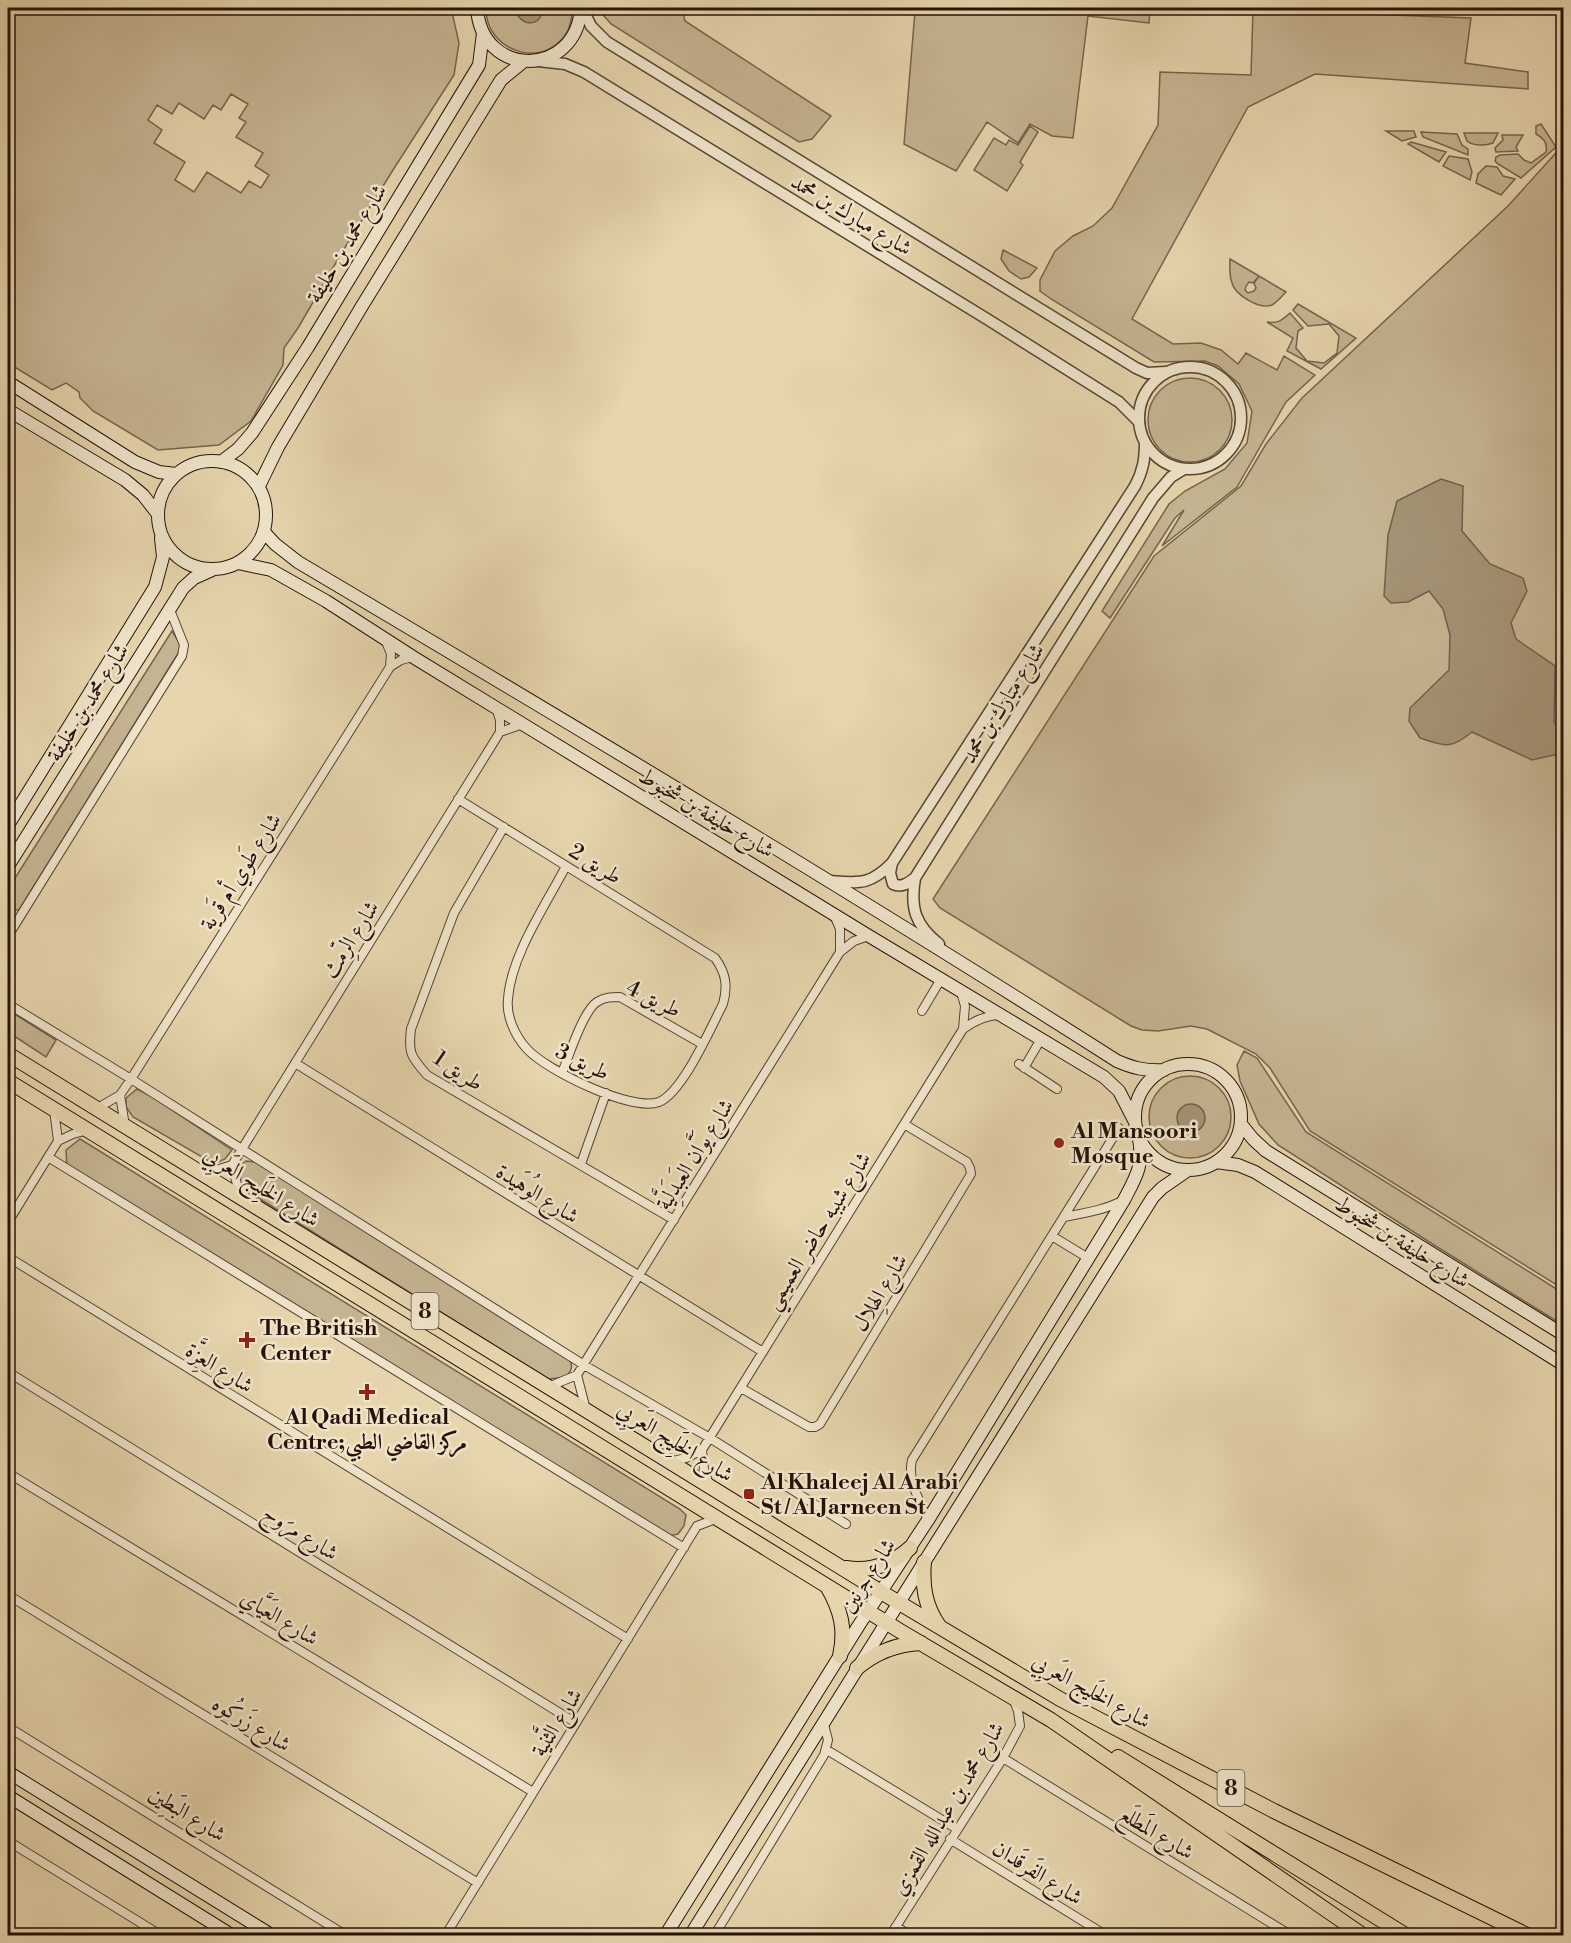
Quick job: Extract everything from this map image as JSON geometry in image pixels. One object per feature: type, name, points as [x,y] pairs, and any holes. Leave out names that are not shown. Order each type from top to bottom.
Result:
[{"type":"highway","name":"شارع الخَلِيج العَربِي","points":[[8,1054],[898,1603],[1081,1710],[1274,1811],[1529,1935]]},
{"type":"highway","name":"شارع الخَلِيج العَربِي","points":[[8,1081],[886,1622],[1051,1720],[1364,1935]]},
{"type":"highway","points":[[843,1568],[873,1568],[893,1561],[910,1548]]},
{"type":"highway","points":[[924,1562],[925,1599],[940,1628]]},
{"type":"highway","points":[[826,1585],[836,1601],[842,1619],[843,1637],[840,1656]]},
{"type":"highway","points":[[857,1668],[872,1656],[891,1648],[921,1643]]},
{"type":"highway","points":[[1051,1720],[1136,1766],[1407,1935]]},
{"type":"main road","points":[[477,8],[483,33],[493,47],[507,57],[529,61]]},
{"type":"main road","name":"شارع محمد بن خليفة","points":[[259,486],[267,466],[290,426],[501,80],[529,61],[555,55],[567,46],[575,34],[582,8]]},
{"type":"main road","name":"شارع محمد بن خليفة","points":[[221,462],[238,449],[252,433],[308,347],[478,65],[483,33]]},
{"type":"main road","points":[[8,382],[143,466],[159,472],[177,474]]},
{"type":"main road","points":[[9,412],[125,480],[143,495],[157,513]]},
{"type":"main road","points":[[205,461],[221,462],[236,466],[259,486],[265,501],[267,516],[264,532],[249,555],[238,563],[212,570],[195,567],[181,560],[168,549],[161,534],[157,513],[166,485],[177,474],[205,461]]},
{"type":"main road","name":"شارع خليفة بن شخبوط","points":[[264,532],[298,562],[562,718],[826,881],[961,961],[1117,1061],[1146,1071],[1164,1070]]},
{"type":"main road","name":"شارع محمد بن خليفة","points":[[8,825],[155,587],[163,557],[161,534]]},
{"type":"main road","name":"شارع خليفة بن شخبوط","points":[[238,563],[271,570],[326,601],[412,657],[1104,1077],[1119,1091],[1135,1122]]},
{"type":"main road","name":"شارع محمد بن خليفة","points":[[8,866],[183,588],[194,578],[212,570]]},
{"type":"main road","points":[[1180,1065],[1198,1065],[1214,1071],[1227,1081],[1235,1094],[1240,1108],[1240,1124],[1236,1139],[1228,1152],[1216,1162],[1203,1168],[1188,1170],[1173,1168],[1159,1162],[1147,1152],[1139,1139],[1135,1122],[1136,1107],[1141,1092],[1151,1079],[1164,1070],[1180,1065]]},
{"type":"main road","name":"شارع خليفة بن شخبوط","points":[[1240,1124],[1266,1151],[1563,1335]]},
{"type":"main road","name":"شارع جرنين","points":[[665,1935],[928,1520],[1124,1200],[1137,1177],[1140,1165],[1142,1153],[1139,1139]]},
{"type":"main road","name":"شارع خليفة بن شخبوط","points":[[1216,1162],[1238,1165],[1255,1172],[1563,1365]]},
{"type":"main road","name":"شارع جرنين","points":[[690,1935],[1153,1197],[1188,1170]]},
{"type":"main road","points":[[8,1772],[273,1935]]},
{"type":"main road","points":[[8,1796],[233,1935]]},
{"type":"street","name":"شارع مبارك بن محمد","points":[[582,8],[591,26],[607,42],[1136,368],[1147,373],[1166,372]]},
{"type":"street","name":"شارع مبارك بن محمد","points":[[529,61],[555,62],[584,72],[1119,402],[1138,421]]},
{"type":"street","points":[[1182,367],[1200,367],[1216,373],[1229,385],[1238,400],[1241,417],[1239,434],[1230,449],[1217,461],[1201,468],[1184,468],[1168,464],[1155,455],[1145,442],[1138,421],[1140,406],[1145,393],[1154,381],[1166,372],[1182,367]]},
{"type":"street","name":"شارع مبارك بن محمد","points":[[826,881],[866,881],[879,875],[892,863],[1135,486],[1142,473],[1145,442]]},
{"type":"street","name":"شارع مبارك بن محمد","points":[[915,878],[1153,498],[1171,477],[1184,468]]},
{"type":"street","points":[[8,936],[11,922],[182,657],[184,645],[170,610]]},
{"type":"street","points":[[385,639],[391,654],[390,667]]},
{"type":"street","points":[[390,667],[401,660],[412,657]]},
{"type":"street","name":"شارع طَوي أم قَرية","points":[[96,1109],[120,1095],[131,1079],[390,667]]},
{"type":"street","points":[[496,707],[500,720],[500,732],[524,724]]},
{"type":"street","name":"شارع الرِّمث","points":[[232,1165],[500,732]]},
{"type":"street","name":"طريق 2","points":[[458,799],[715,957]]},
{"type":"street","name":"طريق 1","points":[[504,827],[454,913],[411,1029],[409,1043],[412,1058],[427,1075],[674,1220]]},
{"type":"street","points":[[892,863],[890,873],[893,884],[904,885],[915,878]]},
{"type":"street","name":"طريق 3","points":[[567,866],[522,950],[512,977],[507,1000],[510,1019],[517,1035],[526,1049],[540,1060],[606,1094],[630,1102],[649,1104],[660,1101],[670,1095],[681,1082],[723,1004],[726,977],[715,957]]},
{"type":"street","points":[[915,878],[912,895],[920,925],[929,936],[961,961]]},
{"type":"street","points":[[833,913],[840,928],[840,952]]},
{"type":"street","name":"شارع يَوَّان العَبدَلِيَّة","points":[[577,1375],[840,952],[854,941],[870,936]]},
{"type":"street","points":[[922,1011],[941,979]]},
{"type":"street","points":[[960,991],[965,1006],[963,1029]]},
{"type":"street","name":"طريق 4","points":[[562,1073],[582,1024],[595,1003],[607,997],[620,997],[702,1044]]},
{"type":"street","points":[[8,1004],[584,1365],[710,1438],[846,1524]]},
{"type":"street","points":[[963,1029],[985,1017],[1002,1016]]},
{"type":"street","name":"شارع شيبه حاضر العميمي","points":[[702,1450],[963,1029]]},
{"type":"street","points":[[1041,1039],[1021,1066],[1057,1089]]},
{"type":"street","name":"شارع الوُهَيدة","points":[[295,1063],[763,1352]]},
{"type":"street","points":[[581,1164],[606,1094]]},
{"type":"street","points":[[120,1095],[124,1126]]},
{"type":"street","points":[[54,1109],[58,1142]]},
{"type":"street","name":"شارع الهِلال","points":[[741,1388],[809,1427],[820,1424],[971,1174],[966,1162],[904,1124]]},
{"type":"street","points":[[928,1520],[910,1478],[909,1470],[912,1460],[1119,1128]]},
{"type":"street","points":[[8,1222],[58,1142],[73,1134],[88,1130]]},
{"type":"street","points":[[48,1157],[684,1548]]},
{"type":"street","points":[[202,1174],[232,1165],[240,1198]]},
{"type":"street","points":[[1077,1196],[1085,1208],[1092,1212]]},
{"type":"street","points":[[1064,1217],[1114,1206],[1124,1200]]},
{"type":"street","points":[[1052,1236],[1088,1258]]},
{"type":"street","name":"شارع العِزَّة","points":[[8,1257],[628,1640]]},
{"type":"street","name":"شارع مرَوح","points":[[8,1372],[576,1723]]},
{"type":"street","points":[[548,1387],[577,1375],[586,1411]]},
{"type":"street","points":[[669,1462],[686,1458],[702,1450],[704,1469],[710,1487]]},
{"type":"street","name":"شارع العَيَّاي","points":[[8,1473],[533,1792]]},
{"type":"street","points":[[692,1502],[697,1526],[718,1518]]},
{"type":"street","name":"شارع الثَّنية","points":[[445,1935],[697,1526]]},
{"type":"street","name":"شارع زَركُوه","points":[[8,1595],[478,1883]]},
{"type":"street","name":"شارع محمد بن عبدالله القمزي","points":[[890,1935],[1003,1758],[1020,1726],[1018,1711],[1012,1696]]},
{"type":"street","points":[[714,1935],[827,1750],[828,1733],[824,1721]]},
{"type":"street","name":"شارع البَطِين","points":[[8,1727],[347,1935]]},
{"type":"street","points":[[827,1750],[957,1829]]},
{"type":"street","name":"شارع المَطلَع","points":[[1003,1758],[1292,1935]]},
{"type":"street","name":"شارع الفَرقَدان","points":[[950,1839],[1107,1935]]},
{"type":"street","points":[[8,1841],[162,1935]]},
{"type":"street","points":[[896,1926],[910,1935]]},
{"type":"shaded area","points":[[8,8],[449,8],[459,43],[454,75],[284,348],[283,365],[251,421],[219,445],[158,450],[93,411],[80,398],[79,392],[66,383],[52,390],[8,363]],"holes":[[[231,94],[248,104],[239,118],[246,122],[236,137],[263,153],[255,166],[269,175],[261,188],[249,181],[241,193],[207,172],[194,192],[175,180],[185,162],[154,143],[162,130],[148,120],[157,105],[172,114],[179,103],[204,119],[213,105],[221,110]]]},
{"type":"shaded area","points":[[486,8],[573,8],[568,31],[556,45],[543,51],[530,53],[517,51],[495,35],[488,23]]},
{"type":"shaded area","points":[[517,8],[542,8],[542,13],[537,20],[530,23],[518,16]]},
{"type":"shaded area","points":[[597,8],[682,8],[685,21],[831,116],[812,139],[799,142],[611,24]]},
{"type":"shaded area","points":[[876,8],[1150,8],[1149,23],[1088,16],[1073,138],[1052,136],[1030,124],[1018,143],[987,122],[956,171],[904,144],[915,11]]},
{"type":"shaded area","points":[[1559,8],[1563,8],[1563,39],[1557,37]]},
{"type":"shaded area","points":[[1253,10],[1471,18],[1465,63],[1528,72],[1528,89],[1315,74],[1248,107],[1132,319],[1173,344],[1201,343],[1221,350],[1238,364],[1246,353],[1277,370],[1284,356],[1315,375],[1286,402],[1237,487],[1162,546],[1184,510],[1175,518],[1110,618],[1102,611],[1169,504],[1185,491],[1225,469],[1247,443],[1252,411],[1239,384],[1218,366],[1205,361],[1154,362],[1051,299],[1040,291],[1040,280],[1055,251],[1073,236],[1093,226],[1112,208],[1158,125],[1160,72],[1251,75]]},
{"type":"shaded area","points":[[1541,124],[1556,147],[1521,178],[1495,161],[1500,155],[1518,154],[1531,163],[1546,152],[1545,141],[1536,134],[1536,126]]},
{"type":"shaded area","points":[[1030,126],[1038,132],[1020,162],[1023,165],[1007,191],[974,170],[994,138],[1006,145],[1009,140],[1018,145]]},
{"type":"shaded area","points":[[1386,131],[1414,131],[1416,137],[1402,141]]},
{"type":"shaded area","points":[[1421,132],[1457,134],[1462,145],[1468,149],[1468,155],[1423,137]]},
{"type":"shaded area","points":[[1464,133],[1498,133],[1493,143],[1476,145],[1467,141]]},
{"type":"shaded area","points":[[1502,135],[1523,135],[1516,147],[1518,151],[1496,152],[1495,148],[1503,140]]},
{"type":"shaded area","points":[[1411,142],[1446,152],[1439,162],[1408,144]]},
{"type":"shaded area","points":[[1563,145],[1563,1289],[1310,1131],[1270,1068],[1256,1054],[1207,1029],[1191,1026],[1158,1031],[1142,1030],[1131,1026],[940,908],[933,899],[1154,556],[1241,486],[1266,444],[1302,398],[1508,206]]},
{"type":"shaded area","points":[[1449,156],[1468,159],[1472,172],[1470,180],[1443,166]]},
{"type":"shaded area","points":[[1486,166],[1497,167],[1503,176],[1515,179],[1501,195],[1476,183],[1478,174]]},
{"type":"shaded area","points":[[1003,250],[1037,268],[1029,277],[1021,279],[1009,271],[1001,259]]},
{"type":"shaded area","points":[[1230,259],[1259,276],[1286,292],[1278,301],[1267,306],[1243,297],[1232,283]],"holes":[[[1259,276],[1254,283],[1256,288],[1248,293],[1245,290],[1246,286],[1249,282],[1253,283]]]},
{"type":"shaded area","points":[[1298,304],[1356,338],[1321,369],[1287,351],[1293,338],[1267,322],[1280,321],[1290,313],[1303,328],[1298,331],[1296,348],[1307,361],[1324,363],[1337,353],[1339,336],[1329,324],[1308,326],[1293,310]]},
{"type":"shaded area","points":[[1190,378],[1206,381],[1220,390],[1229,404],[1232,420],[1229,436],[1220,450],[1206,459],[1190,462],[1174,459],[1160,450],[1151,436],[1148,420],[1151,404],[1160,390],[1174,381]]},
{"type":"shaded area","points":[[1441,479],[1463,486],[1462,531],[1490,564],[1523,578],[1527,591],[1511,623],[1516,639],[1555,666],[1554,723],[1563,732],[1563,758],[1554,755],[1532,760],[1472,732],[1452,744],[1436,743],[1420,738],[1409,721],[1410,708],[1449,670],[1450,635],[1443,609],[1429,591],[1408,602],[1391,603],[1384,596],[1388,535],[1397,501]]},
{"type":"shaded area","points":[[172,631],[182,647],[19,910],[8,910],[8,889]]},
{"type":"shaded area","points":[[8,1010],[56,1040],[46,1057],[8,1032]]},
{"type":"shaded area","points":[[1244,1051],[1257,1058],[1306,1132],[1563,1293],[1563,1325],[1278,1145],[1259,1124],[1240,1081],[1237,1065]]},
{"type":"shaded area","points":[[1182,1076],[1198,1076],[1213,1083],[1224,1094],[1231,1109],[1228,1133],[1219,1146],[1198,1158],[1182,1158],[1167,1151],[1156,1140],[1149,1125],[1149,1109],[1156,1094],[1167,1083]]},
{"type":"shaded area","points":[[137,1089],[232,1150],[225,1159],[214,1164],[133,1117],[126,1107],[126,1098]]},
{"type":"shaded area","points":[[1191,1104],[1201,1108],[1205,1118],[1201,1128],[1191,1132],[1181,1128],[1177,1118],[1181,1108]]},
{"type":"shaded area","points":[[80,1139],[680,1509],[686,1515],[684,1526],[678,1534],[668,1536],[67,1169],[66,1150]]},
{"type":"shaded area","points":[[246,1161],[255,1162],[568,1356],[572,1367],[566,1377],[548,1379],[244,1189],[236,1175]]},
{"type":"place","name":"Al Mansoori Mosque","points":[[1059,1143]]},
{"type":"place","name":"The British Center","points":[[247,1340]]},
{"type":"place","name":"Al Qadi Medical Centre;مركز القاضي الطبي","points":[[367,1392]]},
{"type":"place","name":"Al Khaleej Al Arabi St / Al Jarneen St","points":[[749,1494]]}]
